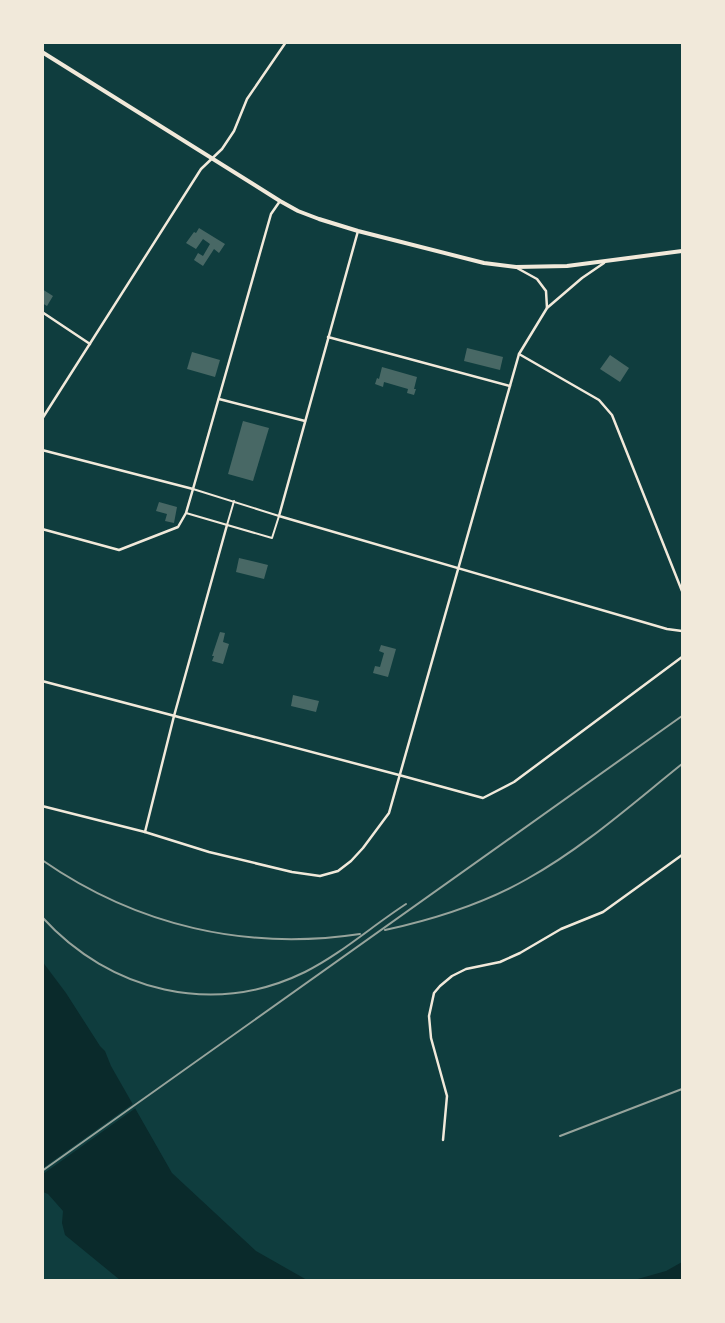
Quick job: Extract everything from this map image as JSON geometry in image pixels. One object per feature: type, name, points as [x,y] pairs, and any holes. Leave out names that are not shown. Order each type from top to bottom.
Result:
[{"type":"main road","points":[[42,52],[280,201],[319,220],[484,263],[516,267],[567,266],[682,252]]},
{"type":"street","points":[[42,418],[201,169],[213,159],[234,131],[248,99],[286,42]]},
{"type":"street","points":[[42,529],[119,550],[178,527],[186,513],[271,214],[280,201]]},
{"type":"street","points":[[186,513],[272,538],[358,231]]},
{"type":"street","points":[[42,806],[292,872],[320,876],[338,871],[351,861],[363,848],[388,813],[519,354],[547,308],[582,278],[607,260]]},
{"type":"street","points":[[516,267],[537,280],[546,291],[547,308]]},
{"type":"street","points":[[42,312],[90,344]]},
{"type":"street","points":[[328,337],[510,386]]},
{"type":"street","points":[[519,354],[599,400],[612,416],[682,591]]},
{"type":"street","points":[[219,398],[305,421]]},
{"type":"street","points":[[42,450],[193,489],[279,516],[667,629],[682,631]]},
{"type":"street","points":[[146,832],[174,716],[234,502]]},
{"type":"street","points":[[42,681],[399,774],[482,798],[514,782],[682,657]]},
{"type":"street","points":[[443,1140],[446,1096],[431,1038],[430,1016],[434,993],[452,976],[466,969],[500,962],[520,953],[561,929],[604,912],[682,855]]},
{"type":"water","points":[[42,961],[105,1051],[111,1066],[172,1173],[256,1251],[307,1280],[120,1280],[65,1235],[62,1223],[63,1211],[48,1194],[43,1192]]},
{"type":"water","points":[[682,1262],[682,1280],[634,1280],[666,1271]]},
{"type":"pier","points":[[134,1103],[137,1107],[43,1174],[43,1168]]},
{"type":"building","points":[[199,228],[225,244],[219,253],[214,249],[203,266],[194,260],[198,253],[203,256],[210,244],[203,239],[196,249],[186,243]]},
{"type":"building","points":[[42,289],[53,296],[47,306],[42,303]]},
{"type":"building","points":[[467,348],[503,357],[500,370],[464,361]]},
{"type":"building","points":[[192,352],[220,360],[215,377],[187,369]]},
{"type":"building","points":[[610,355],[629,368],[620,382],[600,369]]},
{"type":"building","points":[[382,367],[417,377],[414,395],[407,393],[408,389],[384,382],[383,387],[375,384],[377,378],[379,379]]},
{"type":"building","points":[[243,421],[269,428],[253,481],[228,474]]},
{"type":"building","points":[[159,502],[177,507],[174,523],[165,521],[167,514],[156,511]]},
{"type":"building","points":[[239,558],[268,565],[264,579],[236,572]]},
{"type":"building","points":[[220,632],[225,633],[223,642],[229,644],[223,664],[212,661]]},
{"type":"building","points":[[381,645],[396,649],[388,677],[373,673],[375,666],[380,667],[384,653],[379,651]]},
{"type":"building","points":[[293,695],[319,701],[316,712],[291,706]]},
{"type":"railway","points":[[42,1171],[682,716]]},
{"type":"railway","points":[[385,930],[458,910],[493,896],[527,879],[587,840],[682,764]]},
{"type":"railway","points":[[42,860],[78,883],[116,902],[154,917],[194,928],[234,935],[276,939],[360,934]]},
{"type":"railway","points":[[42,917],[69,943],[99,964],[131,979],[165,990],[199,994],[235,993],[270,986],[305,972],[344,948],[406,904]]},
{"type":"railway","points":[[560,1136],[682,1089]]}]
